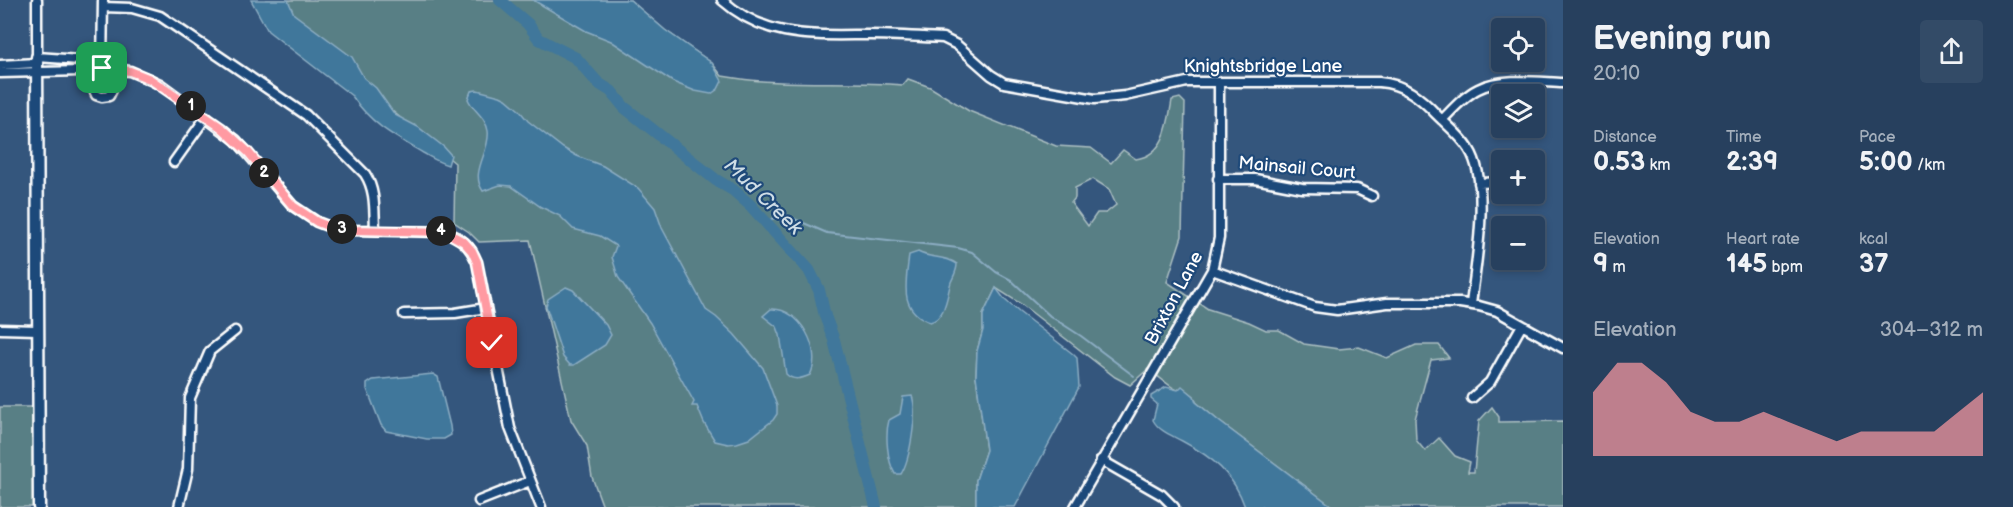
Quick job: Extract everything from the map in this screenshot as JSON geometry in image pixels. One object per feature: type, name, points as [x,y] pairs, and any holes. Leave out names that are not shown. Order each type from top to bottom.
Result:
[{"type":"street","points":[[37,0],[39,507]]},
{"type":"street","name":"Knightsbridge Lane","points":[[722,0],[737,12],[767,28],[794,34],[943,38],[957,45],[991,75],[1004,83],[1095,99],[1125,96],[1182,82],[1393,84],[1413,93],[1442,120],[1470,150],[1477,169],[1479,238],[1471,304]]},
{"type":"street","points":[[112,69],[112,90],[109,96],[96,95],[93,88],[103,3],[160,16],[306,115],[365,174],[370,182],[374,201],[375,230]]},
{"type":"street","points":[[0,73],[37,65],[80,60],[97,67],[130,71],[150,79],[236,140],[293,206],[306,216],[330,227],[354,230],[436,230],[456,236],[472,251],[477,262],[510,428],[541,507]]},
{"type":"street","points":[[0,64],[37,65],[81,71],[97,67]]},
{"type":"street","name":"Brixton Lane","points":[[1075,507],[1212,270],[1219,238],[1219,82]]},
{"type":"street","points":[[1442,120],[1468,96],[1489,85],[1563,83]]},
{"type":"street","points":[[174,162],[206,117]]},
{"type":"street","name":"Mainsail Court","points":[[1218,179],[1255,179],[1302,188],[1357,189],[1372,196]]},
{"type":"street","points":[[1479,183],[1491,183]]},
{"type":"street","points":[[1212,270],[1315,308],[1337,310],[1387,303],[1471,304],[1497,311],[1563,347]]},
{"type":"street","points":[[404,314],[455,313],[486,308]]},
{"type":"street","points":[[1472,399],[1490,382],[1522,326]]},
{"type":"street","points":[[0,329],[37,330]]},
{"type":"street","points":[[179,507],[188,470],[188,407],[193,390],[210,351],[235,331]]},
{"type":"street","points":[[1101,460],[1162,495],[1174,507]]},
{"type":"street","points":[[479,501],[530,481]]},
{"type":"green space","points":[[267,0],[630,0],[665,30],[712,63],[722,76],[767,81],[903,85],[908,79],[930,87],[969,111],[1056,146],[1091,148],[1111,163],[1123,150],[1136,159],[1153,151],[1163,137],[1172,100],[1180,98],[1185,103],[1182,236],[1167,282],[1208,309],[1266,330],[1279,330],[1304,344],[1339,349],[1359,347],[1387,358],[1416,345],[1439,345],[1449,358],[1431,360],[1415,419],[1416,440],[1425,451],[1439,438],[1455,456],[1470,462],[1468,472],[1474,472],[1479,421],[1492,407],[1499,417],[1499,422],[1563,421],[1563,507],[1333,507],[1220,422],[1182,387],[1175,389],[1148,369],[1130,385],[1115,377],[1021,304],[996,288],[983,315],[983,330],[977,351],[976,376],[986,450],[976,480],[976,507],[603,507],[592,477],[587,446],[571,420],[530,240],[479,242],[454,222],[455,163],[273,12]],"holes":[[[1093,179],[1109,189],[1116,205],[1106,213],[1097,213],[1088,226],[1071,203],[1075,198],[1075,188]]]},
{"type":"green space","points":[[0,407],[33,407],[34,507],[0,507]]},
{"type":"water","points":[[251,0],[288,0],[294,14],[352,57],[364,78],[376,88],[395,115],[418,127],[444,147],[451,155],[448,165],[402,141],[367,115],[352,96],[268,31]]},
{"type":"water","points":[[533,0],[630,0],[665,30],[712,63],[722,81],[718,89],[711,94],[695,91],[673,82],[611,41],[586,31]]},
{"type":"water","points":[[477,90],[506,99],[528,121],[563,148],[603,166],[638,188],[655,208],[662,228],[706,310],[734,334],[763,368],[777,406],[777,414],[773,420],[749,439],[728,444],[715,441],[697,406],[692,406],[694,402],[650,323],[618,277],[612,257],[616,246],[600,236],[573,229],[560,216],[541,207],[511,186],[500,185],[483,191],[478,176],[487,146],[488,131],[485,122],[468,99],[471,91]]},
{"type":"water","points":[[918,252],[927,256],[948,259],[957,264],[943,311],[930,322],[913,310],[906,294],[909,255]]},
{"type":"water","points":[[566,287],[573,290],[606,325],[611,335],[605,345],[574,365],[570,365],[563,357],[546,306],[548,299]]},
{"type":"water","points":[[996,288],[1005,300],[1077,358],[1079,387],[1015,507],[976,507],[976,480],[986,450],[976,376],[977,351],[983,330],[983,315]]},
{"type":"water","points":[[771,309],[782,310],[791,315],[806,332],[813,354],[810,375],[797,379],[786,374],[777,327],[763,316]]},
{"type":"water","points":[[433,374],[438,377],[451,435],[444,439],[427,439],[386,431],[381,425],[367,384],[373,380]]},
{"type":"water","points":[[1182,386],[1194,396],[1196,402],[1220,422],[1333,507],[1245,507],[1235,485],[1221,468],[1203,453],[1162,430],[1153,420],[1157,404],[1151,396],[1166,387],[1178,390]]},
{"type":"water","points":[[912,396],[914,424],[910,447],[901,474],[895,474],[890,462],[888,447],[889,420],[900,414],[903,397]]},
{"type":"waterway","name":"Mud Creek","points":[[500,0],[528,24],[539,39],[576,58],[598,83],[611,91],[624,107],[716,180],[733,190],[750,205],[809,270],[819,290],[834,340],[876,507]]},
{"type":"waterway","points":[[765,221],[785,215],[827,233],[958,248],[972,252],[996,272],[1011,280],[1050,316],[1134,376]]},
{"type":"route","points":[[102,68],[130,71],[150,79],[222,128],[248,152],[293,206],[317,222],[344,229],[436,230],[456,236],[472,251],[477,262],[492,343]]}]
